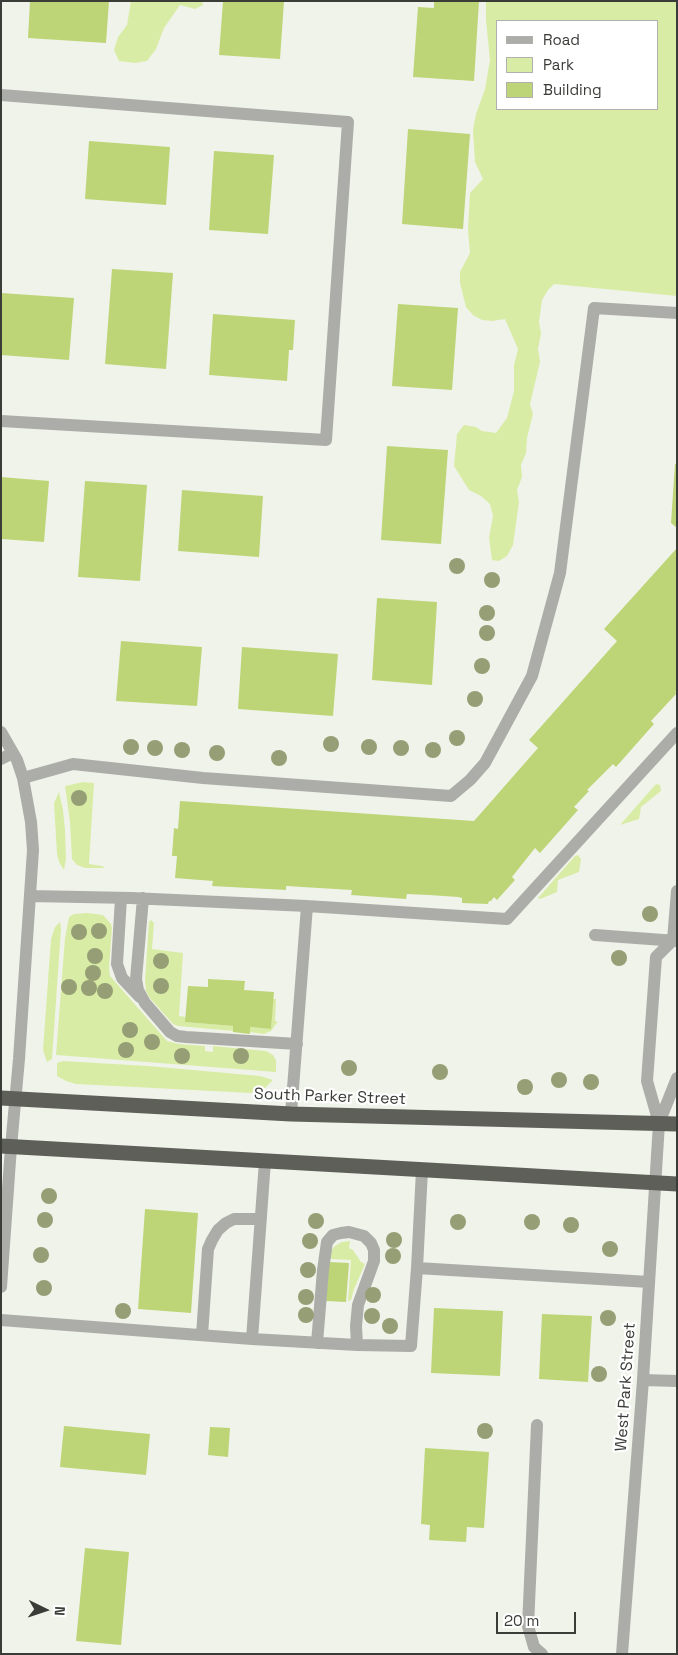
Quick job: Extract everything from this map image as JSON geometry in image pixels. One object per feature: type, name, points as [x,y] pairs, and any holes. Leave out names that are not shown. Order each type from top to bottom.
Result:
[{"type":"highway","name":"South Parker Street","points":[[8,1098],[291,1114],[677,1124]]},
{"type":"highway","points":[[6,1146],[677,1184]]},
{"type":"street","points":[[1,95],[348,122],[326,440],[1,422]]},
{"type":"street","points":[[23,778],[74,764],[204,778],[451,796],[470,780],[484,763],[532,676],[560,572],[594,308],[677,314]]},
{"type":"street","points":[[1,732],[13,753],[23,778],[31,822],[32,850],[30,896],[8,1098],[1,1287]]},
{"type":"street","points":[[30,896],[143,898],[507,919],[677,733]]},
{"type":"street","points":[[1,759],[13,753]]},
{"type":"street","points":[[676,942],[677,891]]},
{"type":"street","points":[[121,898],[118,964],[122,978],[170,1032],[177,1036],[297,1044]]},
{"type":"street","points":[[141,998],[136,979],[143,898]]},
{"type":"street","points":[[291,1114],[307,906]]},
{"type":"street","points":[[594,935],[676,942]]},
{"type":"street","points":[[659,1123],[647,1081],[656,957],[676,942]]},
{"type":"street","points":[[659,1123],[677,1078]]},
{"type":"street","name":"West Park Street","points":[[622,1654],[643,1380],[659,1123]]},
{"type":"street","points":[[252,1339],[265,1161]]},
{"type":"street","points":[[1,1320],[252,1339],[411,1346],[422,1170]]},
{"type":"street","points":[[202,1335],[208,1249],[212,1240],[218,1230],[226,1223],[234,1220],[261,1219]]},
{"type":"street","points":[[317,1343],[327,1242],[333,1235],[349,1232],[364,1236],[371,1243],[374,1250],[374,1261],[358,1305],[357,1345]]},
{"type":"street","points":[[417,1268],[649,1282]]},
{"type":"street","points":[[643,1380],[677,1381]]},
{"type":"street","points":[[537,1425],[528,1626],[534,1648],[542,1654]]},
{"type":"green space","points":[[131,1],[202,1],[203,5],[195,9],[180,5],[164,28],[156,49],[147,61],[135,63],[119,61],[114,50],[118,37],[127,25]]},
{"type":"green space","points":[[486,1],[677,1],[677,296],[554,284],[548,290],[542,300],[539,322],[541,333],[538,349],[540,362],[530,404],[533,414],[527,438],[526,453],[521,465],[522,477],[517,490],[519,502],[513,545],[507,556],[499,561],[492,560],[489,538],[493,516],[490,504],[481,496],[469,490],[454,466],[457,434],[464,425],[496,433],[507,418],[514,391],[514,365],[518,349],[505,319],[482,320],[473,315],[466,307],[460,283],[460,272],[470,253],[468,230],[470,193],[483,179],[475,162],[473,130],[476,114],[485,89],[490,60]]},
{"type":"green space","points":[[83,782],[94,783],[89,864],[105,868],[85,868],[77,865],[72,859],[70,822],[65,786]]},
{"type":"green space","points":[[656,784],[660,785],[661,791],[641,807],[639,819],[620,825]]},
{"type":"green space","points":[[59,792],[65,830],[66,859],[64,870],[57,854],[54,803]]},
{"type":"green space","points":[[578,855],[581,859],[579,872],[558,880],[557,892],[540,899],[538,898],[575,856]]},
{"type":"green space","points":[[74,914],[103,915],[111,924],[110,976],[167,1041],[205,1046],[205,1051],[213,1052],[213,1046],[266,1051],[273,1055],[276,1060],[276,1072],[56,1055],[65,938],[69,917]]},
{"type":"green space","points":[[151,920],[154,923],[152,949],[183,953],[179,1016],[186,1017],[186,1022],[233,1026],[233,1031],[173,1024],[149,997],[145,981],[149,922]]},
{"type":"green space","points":[[60,922],[52,1059],[47,1062],[43,1050],[51,939],[55,927]]},
{"type":"green space","points":[[273,999],[276,999],[275,1021],[278,1022],[271,1031],[264,1034],[250,1032],[250,1027],[271,1029]]},
{"type":"green space","points":[[63,1061],[260,1076],[273,1080],[265,1088],[251,1093],[76,1084],[57,1076],[57,1063]]},
{"type":"green space","points":[[350,1241],[349,1248],[365,1264],[351,1300],[348,1301],[351,1260],[330,1259],[331,1251],[335,1246],[342,1242]]},
{"type":"building","points":[[30,1],[109,1],[106,43],[28,38]]},
{"type":"building","points":[[223,1],[284,1],[280,59],[219,55]]},
{"type":"building","points":[[434,1],[479,1],[474,81],[413,77],[418,7],[434,8]]},
{"type":"building","points":[[408,129],[470,134],[463,229],[402,224]]},
{"type":"building","points":[[89,141],[170,147],[166,205],[85,199]]},
{"type":"building","points":[[214,151],[274,155],[268,234],[209,230]]},
{"type":"building","points":[[112,269],[173,273],[166,369],[105,364]]},
{"type":"building","points":[[1,293],[74,298],[69,360],[1,355]]},
{"type":"building","points":[[398,304],[458,308],[452,390],[392,386]]},
{"type":"building","points":[[213,314],[295,320],[293,350],[289,350],[287,381],[209,375]]},
{"type":"building","points":[[387,446],[448,450],[441,544],[381,540]]},
{"type":"building","points":[[675,464],[677,464],[677,528],[671,523]]},
{"type":"building","points":[[1,477],[49,481],[44,542],[1,539]]},
{"type":"building","points":[[85,481],[147,485],[140,581],[78,577]]},
{"type":"building","points":[[182,490],[263,496],[259,557],[178,551]]},
{"type":"building","points":[[677,548],[677,690],[675,692],[677,693],[651,721],[654,724],[616,767],[613,764],[587,790],[589,791],[574,807],[578,810],[540,853],[535,848],[512,877],[515,880],[497,900],[494,897],[488,904],[462,903],[462,898],[458,897],[429,895],[407,894],[406,899],[351,895],[352,890],[286,886],[286,890],[212,886],[213,881],[175,878],[177,856],[172,856],[174,828],[178,829],[180,801],[474,821],[538,748],[529,740],[617,641],[604,629]]},
{"type":"building","points":[[377,598],[437,602],[432,685],[372,680]]},
{"type":"building","points":[[121,641],[202,647],[197,706],[116,701]]},
{"type":"building","points":[[242,647],[338,654],[333,716],[238,709]]},
{"type":"building","points":[[208,979],[245,981],[244,990],[274,992],[271,1029],[250,1027],[250,1034],[233,1032],[233,1026],[185,1022],[188,986],[208,987]]},
{"type":"building","points":[[145,1209],[198,1213],[191,1313],[138,1309]]},
{"type":"building","points":[[329,1262],[349,1263],[346,1302],[326,1301]]},
{"type":"building","points":[[434,1308],[503,1311],[500,1376],[431,1373]]},
{"type":"building","points":[[542,1314],[592,1316],[588,1382],[539,1379]]},
{"type":"building","points":[[64,1426],[150,1434],[146,1475],[60,1467]]},
{"type":"building","points":[[210,1427],[230,1428],[228,1457],[208,1455]]},
{"type":"building","points":[[425,1448],[489,1452],[484,1528],[467,1527],[466,1542],[429,1540],[430,1525],[421,1524]]},
{"type":"building","points":[[85,1548],[129,1552],[121,1645],[76,1641]]}]
